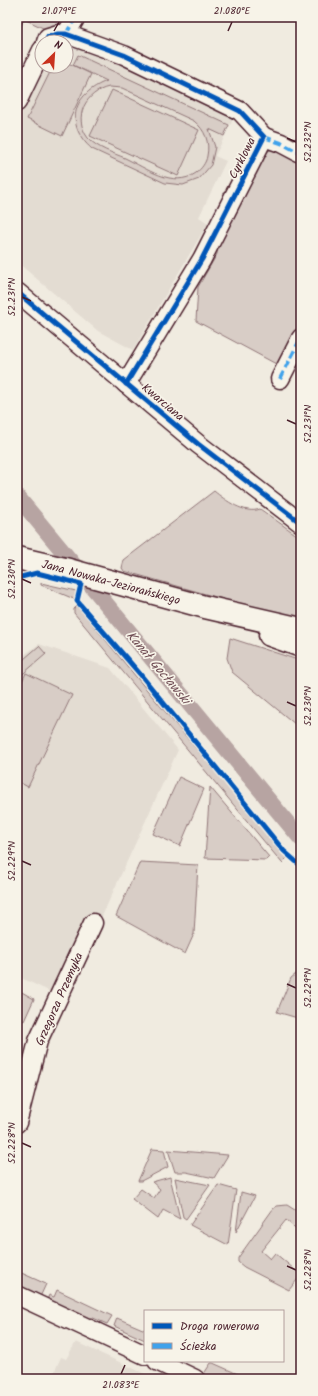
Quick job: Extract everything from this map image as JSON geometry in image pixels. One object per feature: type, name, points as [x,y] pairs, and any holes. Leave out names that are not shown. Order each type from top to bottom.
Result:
[{"type":"street","points":[[66,34],[76,17]]},
{"type":"street","name":"Cyrklowa","points":[[74,37],[124,55],[240,111],[264,137],[202,259],[126,384]]},
{"type":"street","points":[[17,102],[34,67]]},
{"type":"street","points":[[264,137],[300,151]]},
{"type":"street","name":"Kwarciana","points":[[17,292],[198,444],[298,514]]},
{"type":"street","points":[[280,379],[301,338]]},
{"type":"street","name":"Jana Nowaka-Jeziorańskiego","points":[[17,558],[69,570],[205,607],[301,630]]},
{"type":"street","name":"Jana Nowaka-Jeziorańskiego","points":[[205,607],[301,646]]},
{"type":"street","name":"Grzegorza Przemyka","points":[[17,1123],[38,1041],[93,923]]},
{"type":"street","points":[[17,1295],[144,1355]]},
{"type":"street","points":[[160,1362],[195,1379]]},
{"type":"shaded area","points":[[17,17],[69,17],[56,29],[43,28],[24,19],[18,33]]},
{"type":"shaded area","points":[[74,47],[122,62],[234,117],[215,156],[226,161],[199,217],[208,223],[133,350],[98,331],[17,262],[17,121],[39,74],[74,74]]},
{"type":"shaded area","points":[[78,55],[229,125],[224,136],[209,129],[215,147],[211,165],[199,179],[183,185],[165,183],[92,149],[77,130],[75,120],[76,110],[80,101],[87,93],[96,86],[107,81],[74,65]],"holes":[[[109,87],[122,88],[194,121],[201,128],[206,137],[208,146],[206,161],[196,173],[178,179],[160,175],[100,147],[88,138],[83,130],[81,122],[84,106],[88,100],[94,94]]]},
{"type":"shaded area","points":[[74,66],[91,74],[62,136],[27,119],[49,74],[74,74]]},
{"type":"shaded area","points":[[112,90],[199,130],[178,176],[90,136]]},
{"type":"shaded area","points":[[275,147],[301,159],[301,322],[278,365],[196,321],[198,287],[217,254],[218,244],[265,153]]},
{"type":"shaded area","points":[[214,491],[236,506],[248,510],[260,509],[301,538],[301,621],[124,571],[122,568],[124,560]]},
{"type":"shaded area","points":[[41,583],[76,591],[74,599],[41,585]]},
{"type":"shaded area","points":[[77,606],[287,858],[282,863],[74,613],[74,609]]},
{"type":"shaded area","points":[[230,638],[301,661],[301,729],[232,672],[227,658]]},
{"type":"shaded area","points":[[39,644],[110,668],[178,750],[98,925],[85,920],[51,992],[17,976],[17,660]]},
{"type":"shaded area","points":[[39,646],[46,654],[17,679],[17,665]]},
{"type":"shaded area","points":[[26,673],[72,695],[28,787],[17,781],[17,692]]},
{"type":"shaded area","points":[[179,777],[204,789],[180,846],[153,834]]},
{"type":"shaded area","points":[[210,787],[269,857],[266,860],[205,858]]},
{"type":"shaded area","points":[[140,862],[198,865],[194,934],[185,954],[116,916]]},
{"type":"shaded area","points":[[301,970],[301,1019],[277,1012],[291,978]]},
{"type":"shaded area","points":[[20,991],[34,999],[24,1021],[17,1017],[17,997]]},
{"type":"shaded area","points":[[152,1149],[164,1150],[168,1167],[141,1181],[138,1181]]},
{"type":"shaded area","points":[[168,1150],[228,1155],[214,1178],[186,1172],[175,1172]]},
{"type":"shaded area","points":[[170,1177],[180,1219],[163,1210],[158,1219],[132,1199],[141,1189],[154,1198],[160,1189],[152,1182]]},
{"type":"shaded area","points":[[175,1178],[210,1185],[186,1219],[183,1217]]},
{"type":"shaded area","points":[[218,1185],[236,1190],[228,1245],[190,1225]]},
{"type":"shaded area","points":[[241,1193],[255,1196],[236,1232]]},
{"type":"shaded area","points":[[287,1205],[301,1214],[301,1233],[286,1220],[261,1251],[270,1259],[275,1253],[301,1275],[289,1290],[244,1267],[238,1262],[238,1258],[273,1209],[277,1206]]},
{"type":"shaded area","points":[[17,1271],[46,1284],[40,1297],[17,1287]]},
{"type":"shaded area","points":[[57,1290],[112,1316],[107,1324],[91,1317],[89,1320],[47,1300],[49,1295],[54,1297]]},
{"type":"shaded area","points":[[117,1318],[144,1330],[144,1340],[114,1326]]},
{"type":"shaded area","points":[[76,1342],[156,1379],[51,1379],[61,1357],[66,1359]]},
{"type":"shaded area","points":[[211,1363],[249,1379],[212,1379],[203,1375]]},
{"type":"waterway","name":"Kanał Gocławski","points":[[17,496],[301,839]]},
{"type":"marked path","points":[[66,34],[76,17]]},
{"type":"marked path","points":[[264,137],[281,143],[298,152],[301,147]]},
{"type":"marked path","points":[[280,379],[301,338]]},
{"type":"cycle path","points":[[74,37],[124,55],[240,111],[264,137],[202,259],[126,384]]},
{"type":"cycle path","points":[[17,292],[198,444],[301,523]]},
{"type":"cycle path","points":[[17,578],[37,573],[81,584],[77,601],[140,674],[284,851],[301,866]]}]
